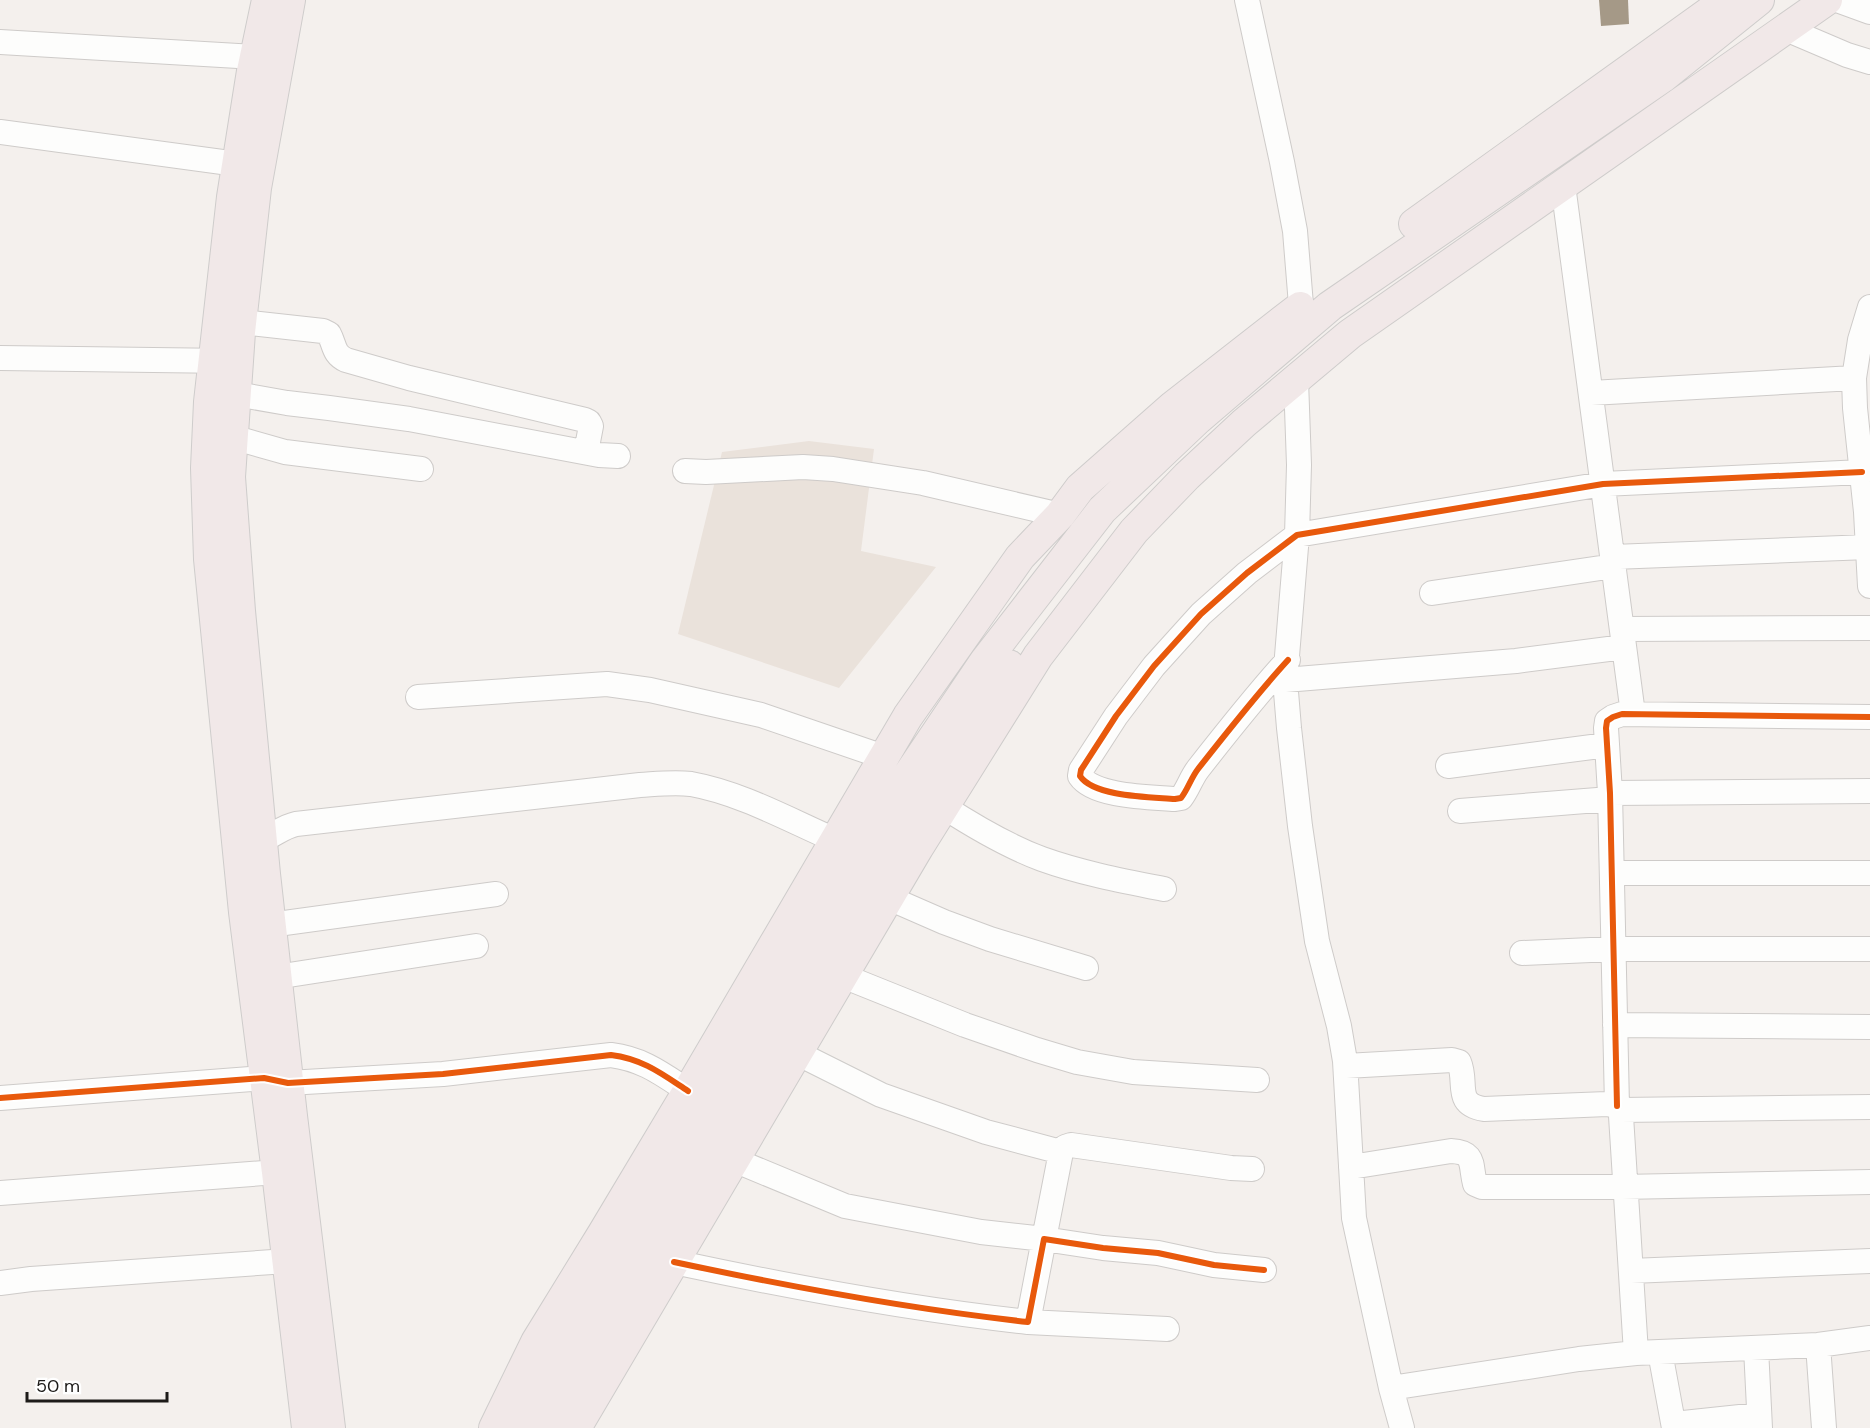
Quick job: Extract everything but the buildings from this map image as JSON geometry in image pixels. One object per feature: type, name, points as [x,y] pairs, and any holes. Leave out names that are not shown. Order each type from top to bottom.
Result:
[{"type":"main road","points":[[267,0],[255,57],[232,197],[226,361],[208,536],[244,912],[276,1081],[330,1428]]},
{"type":"main road","points":[[290,0],[256,188],[242,322],[226,361],[236,394],[220,434],[231,488],[261,840],[276,977],[277,1172],[307,1428]]},
{"type":"main road","points":[[494,1428],[536,1342],[688,1091],[908,716],[1020,557],[1060,514],[1080,488],[1173,405],[1301,305],[1726,0]]},
{"type":"main road","points":[[518,1428],[873,827],[985,661],[1102,510],[1198,419],[1330,306],[1662,78],[1760,0]]},
{"type":"main road","points":[[549,1428],[893,837],[1024,644],[1121,516],[1227,411],[1337,322],[1800,0]]},
{"type":"main road","points":[[576,1428],[944,807],[1038,656],[1134,531],[1186,476],[1235,430],[1350,334],[1827,0]]},
{"type":"street","points":[[1246,0],[1282,162],[1294,231],[1301,305]]},
{"type":"street","points":[[1838,0],[1870,12]]},
{"type":"street","points":[[1786,29],[1847,55],[1870,62]]},
{"type":"street","points":[[0,42],[255,57]]},
{"type":"street","points":[[0,132],[237,164]]},
{"type":"street","points":[[1563,185],[1633,714]]},
{"type":"street","points":[[1870,307],[1860,340],[1854,378],[1868,534],[1870,586]]},
{"type":"street","points":[[242,322],[323,332],[329,334],[338,357],[345,360],[420,381],[585,420],[589,422],[591,432],[586,452]]},
{"type":"street","points":[[0,358],[226,361]]},
{"type":"street","points":[[1591,393],[1854,378]]},
{"type":"street","points":[[1296,380],[1299,465],[1297,535],[1287,670],[1289,728],[1300,826],[1317,941],[1339,1026],[1346,1066],[1354,1218],[1391,1388],[1402,1428]]},
{"type":"street","points":[[236,394],[409,419],[618,456]]},
{"type":"street","points":[[220,434],[285,452],[421,469]]},
{"type":"street","points":[[685,471],[803,467],[833,469],[923,483],[1060,514]]},
{"type":"street","points":[[1862,472],[1603,484],[1297,535],[1224,592],[1154,666],[1116,716],[1081,770],[1080,776],[1083,781],[1094,787],[1122,795],[1181,798],[1193,776],[1258,692],[1287,670],[1506,662],[1623,638],[1870,628]]},
{"type":"street","points":[[1432,593],[1613,562],[1868,534]]},
{"type":"street","points":[[418,697],[607,684],[650,690],[761,715],[884,757]]},
{"type":"street","points":[[1636,1353],[1615,1025],[1607,721],[1613,717],[1633,714],[1870,717]]},
{"type":"street","points":[[1448,766],[1607,745]]},
{"type":"street","points":[[261,840],[269,838],[286,826],[296,824],[669,783],[690,784],[715,790],[835,840]]},
{"type":"street","points":[[1460,811],[1610,796],[1870,791]]},
{"type":"street","points":[[944,807],[983,831],[1041,858],[1072,868],[1164,889]]},
{"type":"street","points":[[1612,873],[1870,873]]},
{"type":"street","points":[[270,925],[496,894]]},
{"type":"street","points":[[889,898],[990,939],[1086,968]]},
{"type":"street","points":[[276,977],[476,946]]},
{"type":"street","points":[[1522,953],[1613,949],[1870,949]]},
{"type":"street","points":[[843,976],[965,1024],[1077,1062],[1133,1072],[1257,1080]]},
{"type":"street","points":[[1615,1025],[1870,1027]]},
{"type":"street","points":[[797,1053],[881,1095],[986,1132],[1060,1152]]},
{"type":"street","points":[[0,1098],[276,1081],[442,1074],[611,1055],[643,1062],[688,1091]]},
{"type":"street","points":[[1346,1066],[1452,1060],[1459,1062],[1465,1101],[1472,1107],[1484,1109],[1607,1104],[1619,1108],[1870,1107]]},
{"type":"street","points":[[1028,1322],[1060,1152],[1065,1147],[1071,1145],[1252,1169]]},
{"type":"street","points":[[1351,1167],[1451,1151],[1468,1155],[1475,1184],[1482,1187],[1626,1187],[1870,1182]]},
{"type":"street","points":[[734,1160],[845,1206],[981,1232],[1158,1253],[1214,1265],[1264,1270]]},
{"type":"street","points":[[0,1192],[277,1172]]},
{"type":"street","points":[[0,1282],[287,1261]]},
{"type":"street","points":[[1631,1271],[1870,1261]]},
{"type":"street","points":[[674,1262],[778,1285],[970,1316],[1028,1322],[1167,1329]]},
{"type":"street","points":[[1391,1388],[1546,1364],[1636,1353],[1818,1345],[1870,1338]]},
{"type":"street","points":[[1818,1345],[1824,1428]]},
{"type":"street","points":[[1660,1352],[1674,1426],[1759,1421],[1756,1347]]},
{"type":"shaded area","points":[[809,441],[874,449],[861,551],[936,567],[839,688],[678,634],[722,452]]},
{"type":"cycle path","points":[[1288,660],[1198,769],[1181,798],[1124,795],[1110,792],[1087,783],[1080,776],[1081,770],[1116,716],[1154,666],[1201,614],[1247,573],[1297,535],[1603,484],[1862,472]]},
{"type":"cycle path","points":[[1617,1106],[1607,721],[1622,714],[1870,717]]},
{"type":"cycle path","points":[[0,1098],[264,1078],[288,1083],[443,1074],[611,1055],[643,1064],[688,1091]]},
{"type":"cycle path","points":[[674,1262],[850,1296],[939,1311],[1028,1322],[1044,1239],[1158,1253],[1214,1265],[1264,1270]]}]
